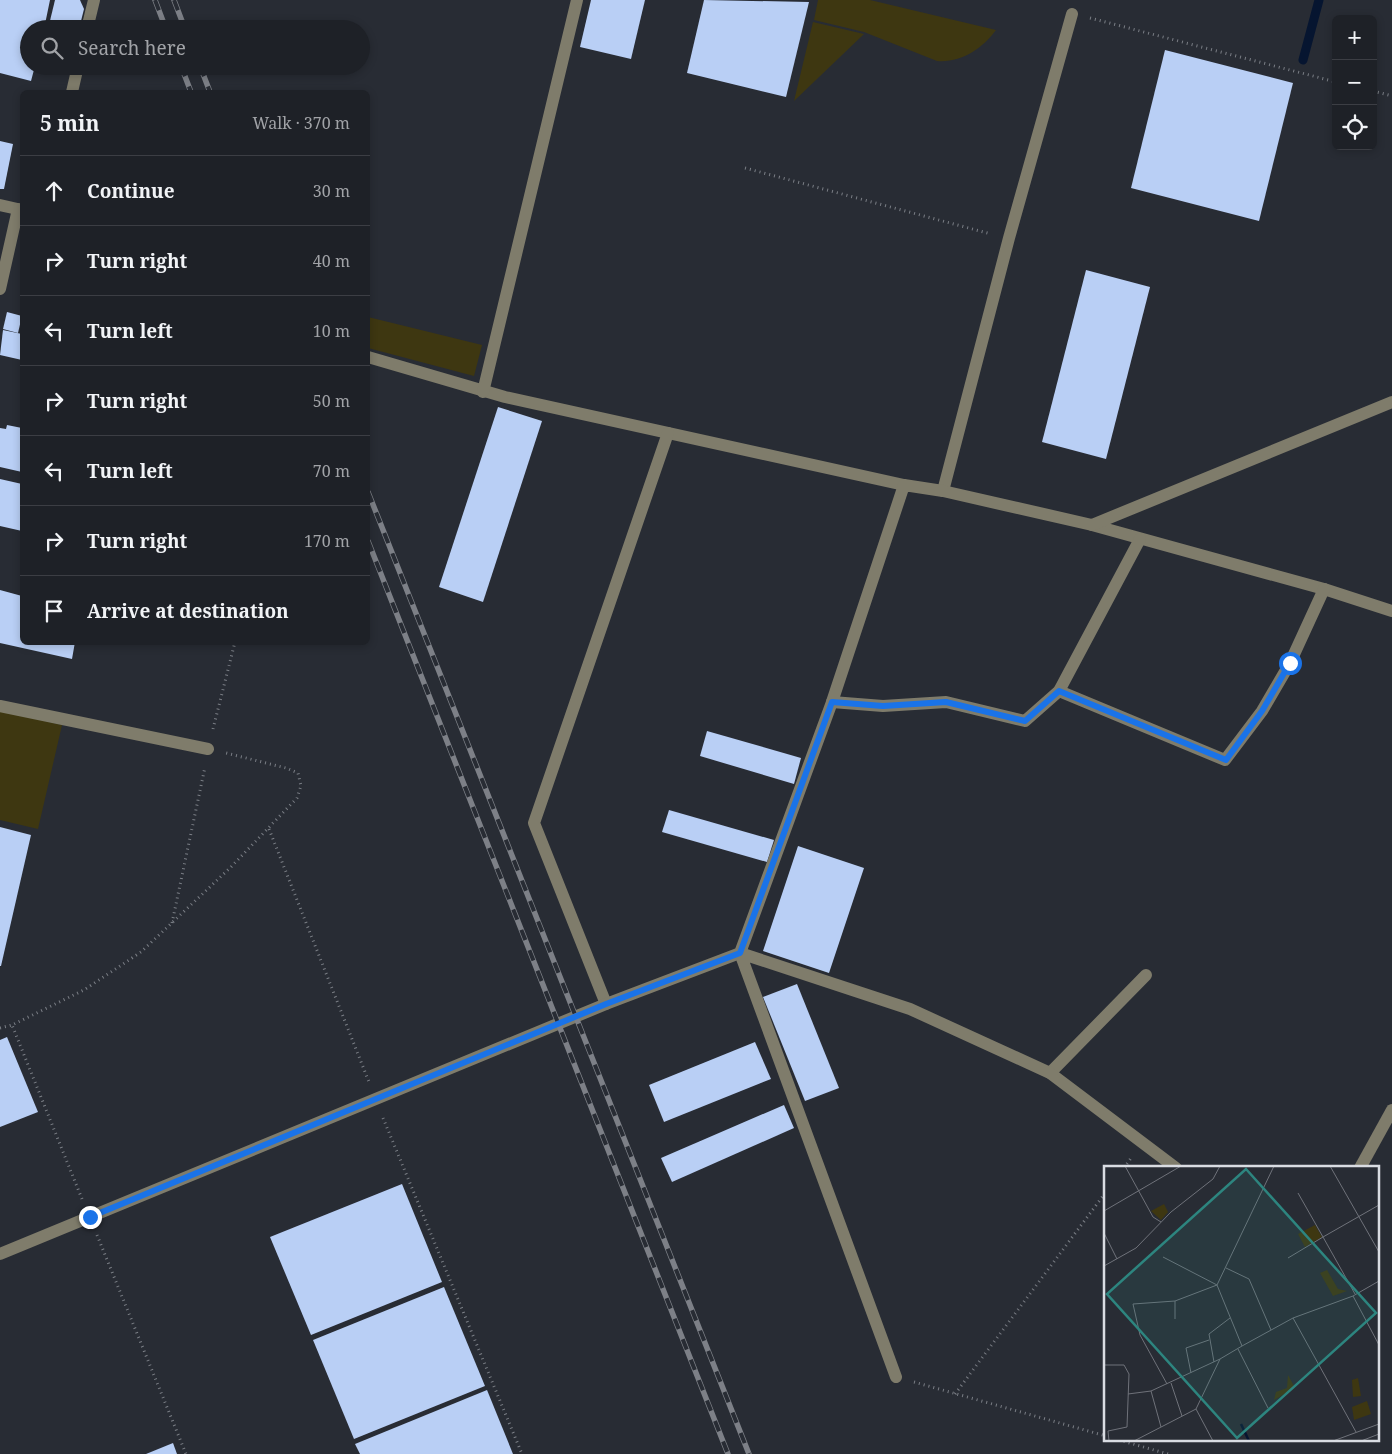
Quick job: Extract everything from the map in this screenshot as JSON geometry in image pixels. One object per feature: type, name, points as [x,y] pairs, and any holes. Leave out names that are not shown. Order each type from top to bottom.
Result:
[{"type":"street","points":[[90,20],[94,0]]},
{"type":"street","points":[[483,392],[577,0]]},
{"type":"street","points":[[943,491],[1009,238],[1072,14]]},
{"type":"street","points":[[72,90],[76,75]]},
{"type":"street","points":[[0,205],[20,209],[0,289]]},
{"type":"street","points":[[370,358],[483,392],[1092,525],[1324,589],[1392,611]]},
{"type":"street","points":[[1092,525],[1392,402]]},
{"type":"street","points":[[606,1004],[534,823],[668,433]]},
{"type":"street","points":[[896,1377],[740,953],[832,702],[904,485]]},
{"type":"street","points":[[832,702],[883,706],[946,702],[1025,721],[1059,691],[1140,539]]},
{"type":"street","points":[[1059,691],[1226,760],[1262,711],[1290,663],[1324,589]]},
{"type":"street","points":[[0,706],[208,749]]},
{"type":"street","points":[[0,1254],[606,1004],[740,953],[910,1009],[1050,1073],[1173,1166]]},
{"type":"street","points":[[1050,1073],[1146,975]]},
{"type":"street","points":[[1361,1166],[1392,1110]]},
{"type":"path","points":[[1072,14],[1332,81]]},
{"type":"path","points":[[1377,92],[1392,96]]},
{"type":"path","points":[[745,168],[1009,238]]},
{"type":"path","points":[[172,924],[208,749],[233,645]]},
{"type":"path","points":[[0,1028],[12,1025],[84,990],[141,952],[269,829],[297,798],[301,786],[298,773],[286,768],[208,749]]},
{"type":"path","points":[[269,829],[376,1100],[522,1454]]},
{"type":"path","points":[[12,1025],[186,1454]]},
{"type":"path","points":[[955,1394],[1104,1195]]},
{"type":"path","points":[[896,1377],[1104,1435]]},
{"type":"path","points":[[1126,1442],[1168,1454]]},
{"type":"shaded area","points":[[818,0],[870,0],[996,30],[978,49],[963,57],[954,60],[937,61],[864,32],[814,20]]},
{"type":"shaded area","points":[[813,22],[864,34],[794,101]]},
{"type":"shaded area","points":[[370,317],[482,345],[474,376],[370,349]]},
{"type":"shaded area","points":[[0,711],[62,725],[38,829],[0,820]]},
{"type":"building","points":[[0,0],[50,0],[46,20],[20,20],[20,75],[33,75],[31,81],[0,73]]},
{"type":"building","points":[[55,0],[80,0],[84,9],[81,20],[50,20]]},
{"type":"building","points":[[591,0],[645,0],[631,59],[580,47]]},
{"type":"building","points":[[704,0],[809,2],[786,97],[687,73]]},
{"type":"building","points":[[1165,50],[1293,83],[1259,221],[1131,188]]},
{"type":"building","points":[[0,141],[13,144],[4,189],[0,189]]},
{"type":"building","points":[[1086,270],[1150,287],[1106,459],[1042,442]]},
{"type":"building","points":[[7,312],[20,315],[18,333],[3,329]]},
{"type":"building","points":[[3,330],[20,334],[20,360],[0,355]]},
{"type":"building","points":[[498,407],[542,421],[483,602],[439,587]]},
{"type":"building","points":[[7,425],[20,428],[20,472],[0,467],[0,428],[6,429]]},
{"type":"building","points":[[0,479],[20,484],[20,531],[0,526]]},
{"type":"building","points":[[0,590],[20,595],[20,645],[74,645],[72,659],[0,643]]},
{"type":"building","points":[[707,731],[801,758],[794,784],[700,756]]},
{"type":"building","points":[[669,810],[774,840],[767,862],[662,832]]},
{"type":"building","points":[[0,827],[31,835],[1,966],[0,966]]},
{"type":"building","points":[[798,846],[864,868],[829,973],[763,951]]},
{"type":"building","points":[[797,984],[839,1088],[805,1101],[763,997]]},
{"type":"building","points":[[7,1037],[38,1112],[0,1127],[0,1040]]},
{"type":"building","points":[[755,1042],[771,1079],[664,1122],[649,1085]]},
{"type":"building","points":[[784,1105],[794,1128],[672,1182],[661,1158]]},
{"type":"building","points":[[402,1184],[442,1282],[311,1335],[270,1237]]},
{"type":"building","points":[[444,1287],[485,1386],[354,1439],[313,1340]]},
{"type":"building","points":[[487,1390],[513,1454],[360,1454],[355,1444]]},
{"type":"building","points":[[173,1443],[177,1454],[146,1454]]},
{"type":"waterway","points":[[1303,60],[1319,0]]},
{"type":"railway","points":[[155,0],[163,20]]},
{"type":"railway","points":[[174,0],[182,20]]},
{"type":"railway","points":[[184,75],[190,90]]},
{"type":"railway","points":[[203,75],[209,90]]},
{"type":"railway","points":[[370,497],[749,1454]]},
{"type":"railway","points":[[370,546],[728,1454]]},
{"type":"route","points":[[90,1217],[606,1004],[740,953],[832,702],[883,706],[946,702],[1025,721],[1059,691],[1226,760],[1262,711],[1290,663]]}]
